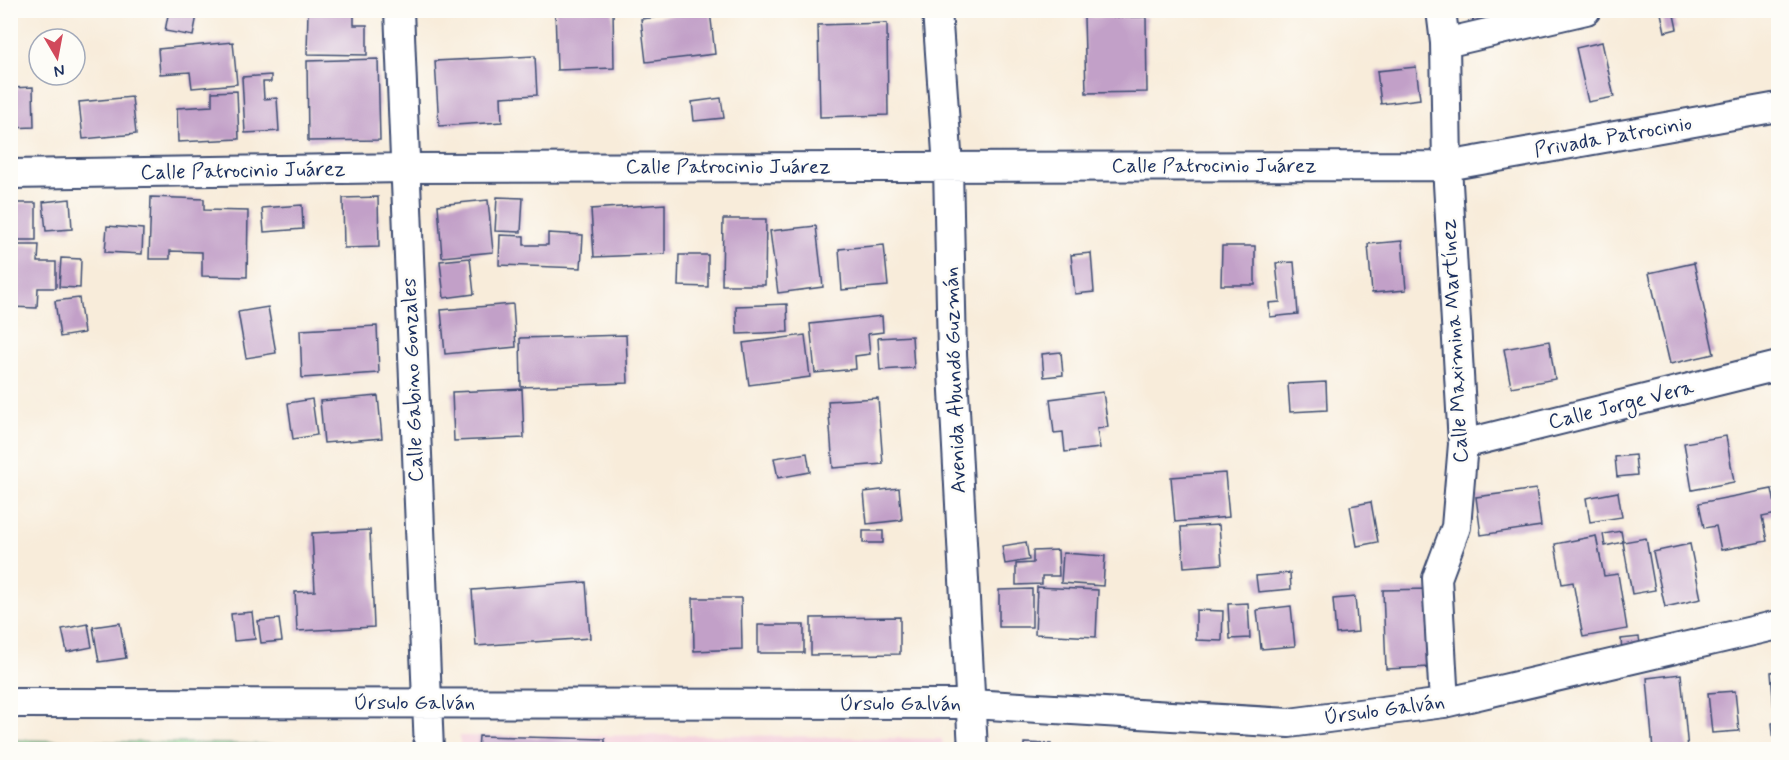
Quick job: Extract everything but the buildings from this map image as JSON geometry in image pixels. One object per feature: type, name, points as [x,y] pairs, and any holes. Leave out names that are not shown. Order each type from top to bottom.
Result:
[{"type":"street","name":"Calle Gabino Gonzales","points":[[399,10],[429,750]]},
{"type":"street","name":"Avenida Abundó Guzmán","points":[[937,10],[948,166],[951,353],[973,750]]},
{"type":"street","name":"Calle Maximina Martínez","points":[[1441,10],[1445,43],[1446,166],[1463,444],[1456,527],[1437,578],[1444,703]]},
{"type":"street","points":[[1445,43],[1586,10]]},
{"type":"street","name":"Privada Patrocinio","points":[[1446,166],[1779,107]]},
{"type":"street","name":"Calle Patrocinio Juárez","points":[[10,174],[405,168],[1446,166]]},
{"type":"street","name":"Calle Jorge Vera","points":[[1463,444],[1779,366]]},
{"type":"street","name":"Úrsulo Galván","points":[[10,703],[972,704],[1289,723],[1444,703],[1779,625]]},
{"type":"shaded area","points":[[734,735],[942,739],[943,749],[460,750],[460,736]]},
{"type":"green space","points":[[11,740],[399,747],[399,749],[11,750]]}]
